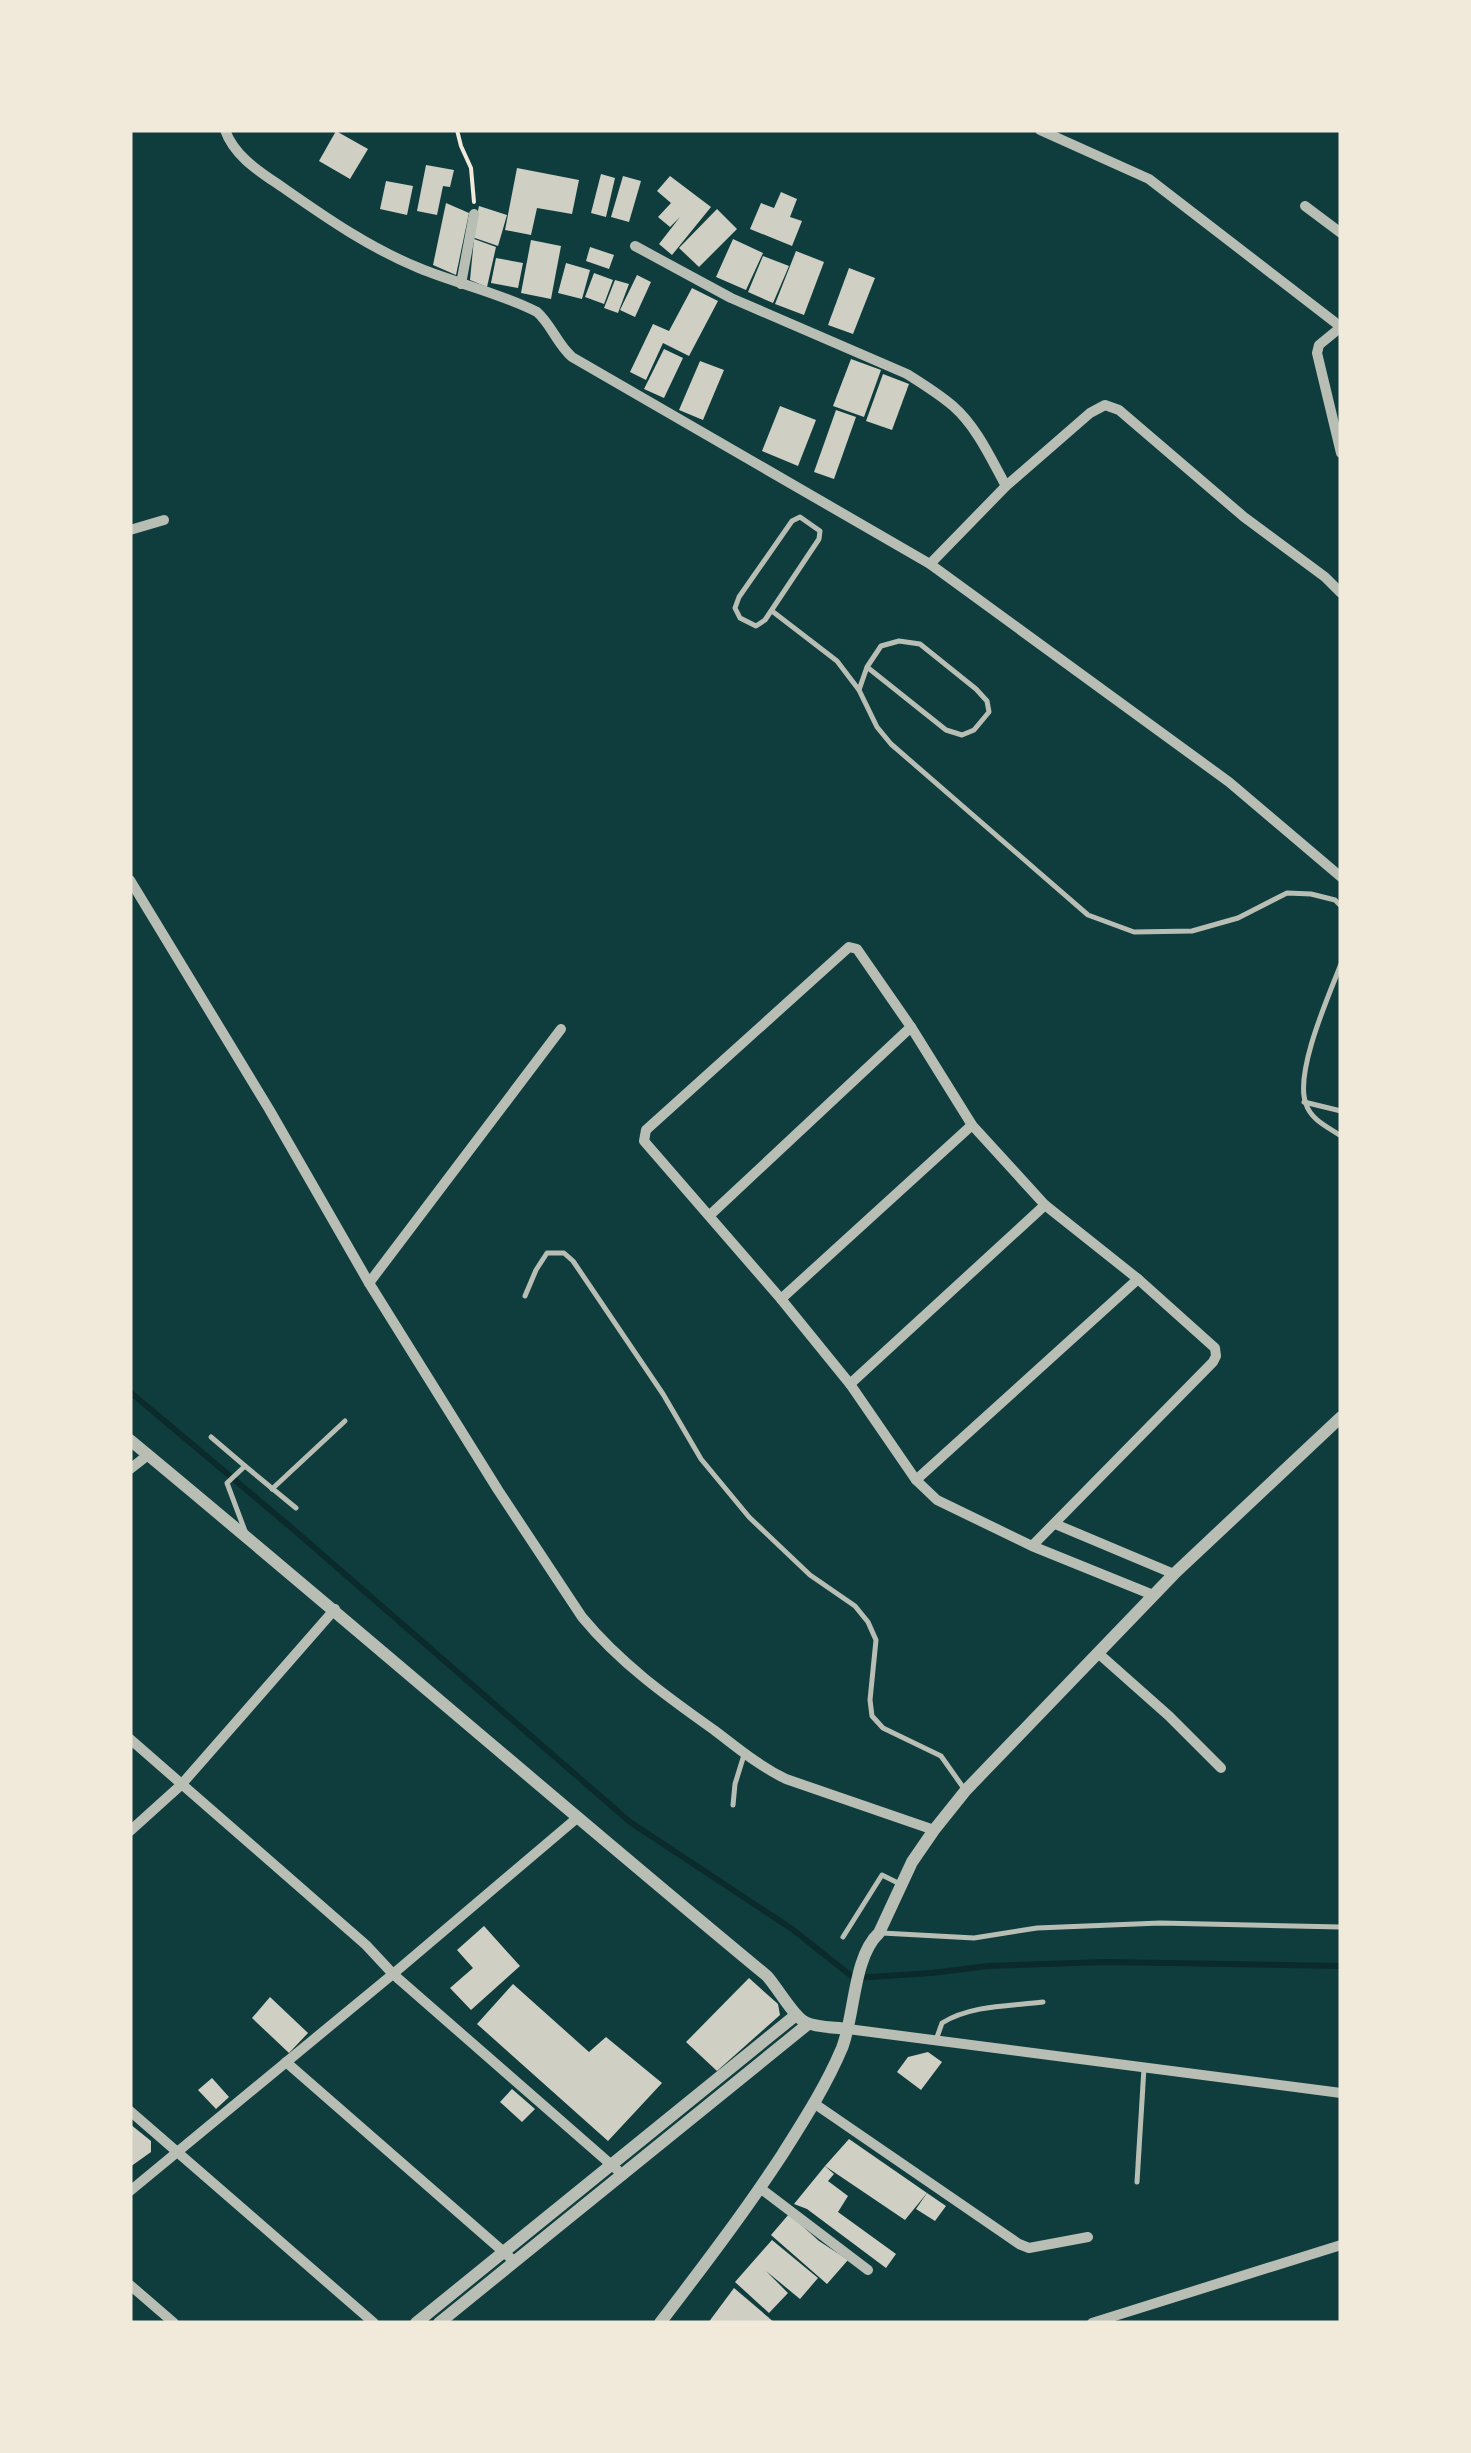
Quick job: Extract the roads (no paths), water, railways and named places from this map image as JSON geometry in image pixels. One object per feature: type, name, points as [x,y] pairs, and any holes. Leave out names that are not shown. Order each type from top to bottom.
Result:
[{"type":"street","points":[[225,130],[236,152],[346,231],[389,254],[536,312],[572,357],[930,564],[1229,782],[1341,877]]},
{"type":"street","points":[[1040,130],[1148,179],[1341,326],[1319,346],[1317,353],[1341,453]]},
{"type":"street","points":[[1305,206],[1341,234]]},
{"type":"street","points":[[461,284],[474,214]]},
{"type":"street","points":[[635,246],[731,298],[908,374],[966,420],[1006,486]]},
{"type":"street","points":[[930,564],[1006,486],[1105,404],[1119,410],[1244,517],[1341,592]]},
{"type":"street","points":[[130,530],[164,520]]},
{"type":"street","points":[[130,880],[369,1283],[582,1617],[626,1664],[764,1768],[934,1830]]},
{"type":"street","points":[[1032,1546],[1213,1362],[1215,1348],[1138,1279],[1045,1205],[972,1125],[858,950],[849,947],[646,1130],[644,1141],[850,1384],[916,1480],[937,1500],[1032,1546],[1153,1595]]},
{"type":"street","points":[[710,1215],[911,1028]]},
{"type":"street","points":[[369,1283],[561,1030]]},
{"type":"street","points":[[780,1299],[972,1125]]},
{"type":"street","points":[[850,1384],[1045,1205]]},
{"type":"street","points":[[916,1480],[1138,1279]]},
{"type":"street","points":[[660,2323],[760,2188],[815,2104],[842,2046],[876,1940],[912,1862],[934,1830],[966,1790],[1153,1595],[1341,1417]]},
{"type":"street","points":[[130,1440],[767,1976],[802,2020],[1341,2093]]},
{"type":"street","points":[[130,1469],[148,1454]]},
{"type":"street","points":[[1055,1524],[1174,1574]]},
{"type":"street","points":[[130,1831],[181,1785],[335,1609]]},
{"type":"street","points":[[1098,1653],[1221,1768]]},
{"type":"street","points":[[130,1739],[618,2169]]},
{"type":"street","points":[[130,2190],[576,1818]]},
{"type":"street","points":[[416,2323],[509,2256],[802,2020]]},
{"type":"street","points":[[286,2062],[509,2256]]},
{"type":"street","points":[[815,2104],[1020,2244],[1030,2248],[1088,2237]]},
{"type":"street","points":[[130,2111],[374,2323]]},
{"type":"street","points":[[760,2188],[868,2270]]},
{"type":"street","points":[[1092,2323],[1341,2245]]},
{"type":"street","points":[[440,2323],[509,2256]]},
{"type":"street","points":[[130,2285],[174,2323]]},
{"type":"lane","points":[[800,517],[820,531],[819,539],[772,610],[756,626],[740,618],[736,608],[739,597],[792,521],[800,517]]},
{"type":"lane","points":[[772,610],[837,661],[891,744],[1088,915],[1134,932],[1192,931],[1238,918],[1288,893],[1336,900],[1341,906]]},
{"type":"lane","points":[[859,690],[867,667],[881,646],[899,641],[920,644],[976,688],[986,700],[989,712],[974,730],[962,736],[946,730],[867,667]]},
{"type":"lane","points":[[1341,964],[1304,1075],[1304,1102],[1314,1118],[1341,1136]]},
{"type":"lane","points":[[1304,1102],[1341,1111]]},
{"type":"lane","points":[[525,1296],[547,1253],[564,1253],[573,1261],[664,1394],[701,1459],[761,1528],[868,1622],[876,1640],[872,1716],[883,1728],[941,1756],[966,1790]]},
{"type":"lane","points":[[272,1489],[345,1421]]},
{"type":"lane","points":[[211,1437],[296,1508]]},
{"type":"lane","points":[[245,1466],[227,1483],[247,1536]]},
{"type":"lane","points":[[733,1805],[744,1754]]},
{"type":"lane","points":[[843,1937],[882,1875],[901,1884]]},
{"type":"lane","points":[[876,1940],[974,1938],[1036,1928],[1160,1923],[1341,1927]]},
{"type":"lane","points":[[936,2040],[942,2023],[954,2015],[1043,2002]]},
{"type":"lane","points":[[1137,2182],[1144,2068]]},
{"type":"waterway","points":[[130,1392],[630,1822],[792,1929],[854,1978],[988,1966],[1105,1962],[1341,1966]]}]
